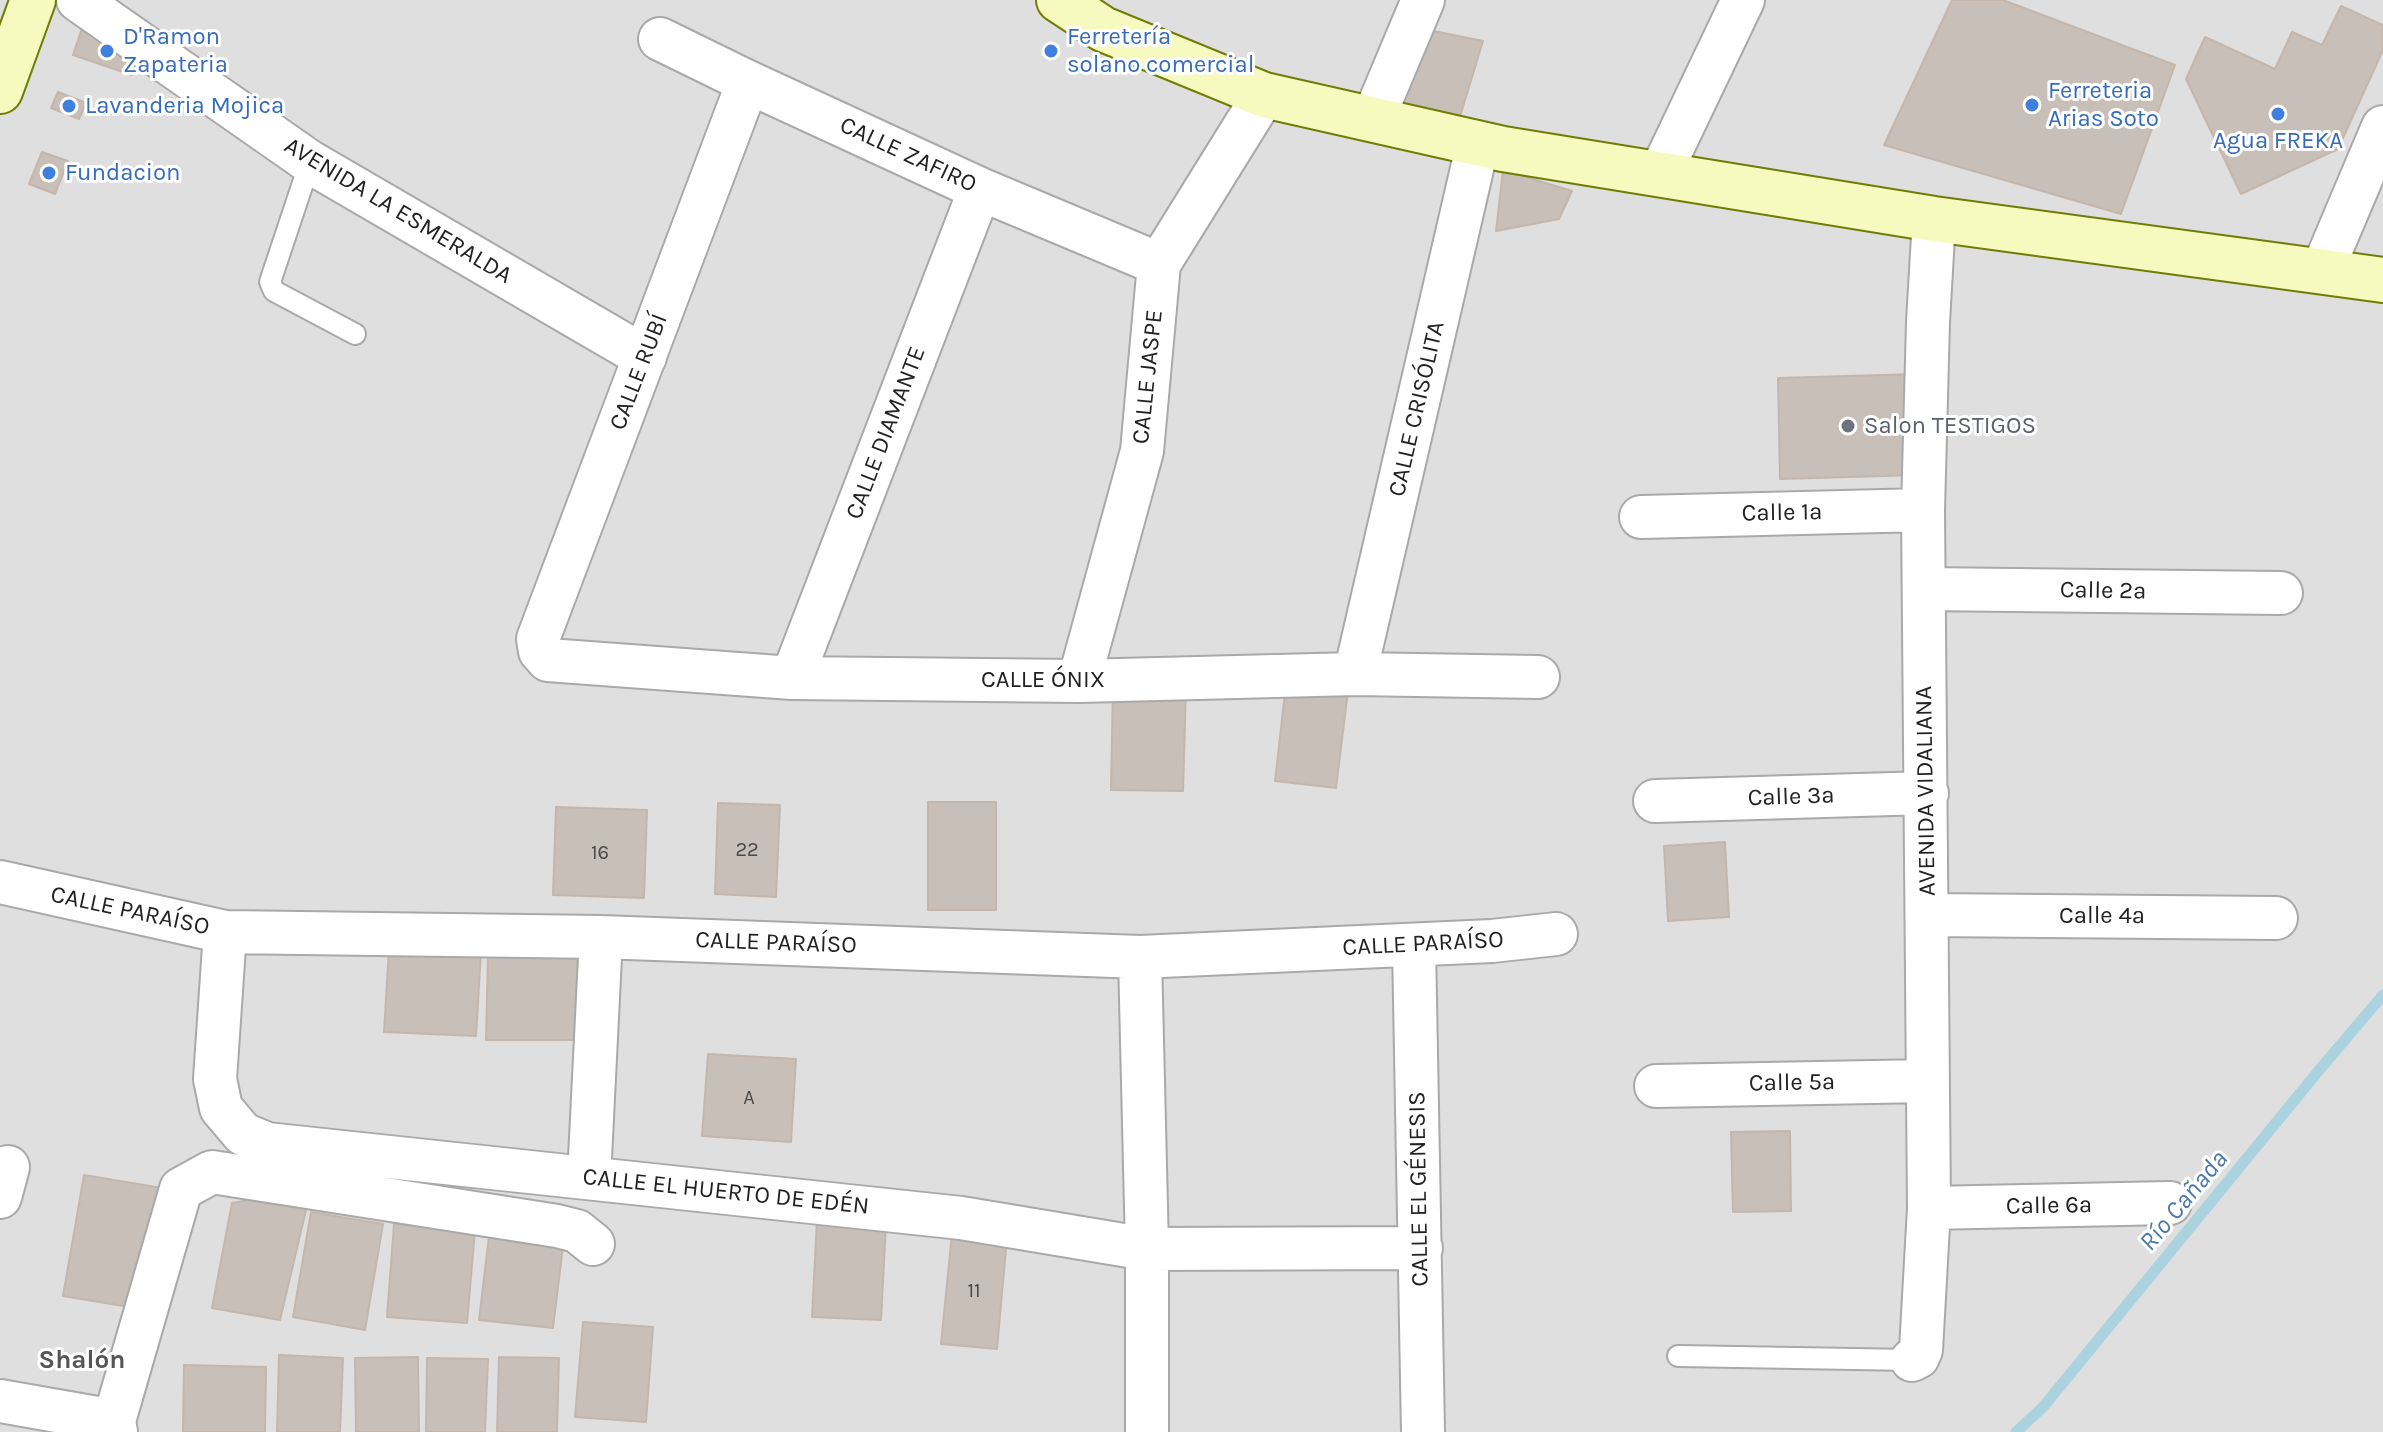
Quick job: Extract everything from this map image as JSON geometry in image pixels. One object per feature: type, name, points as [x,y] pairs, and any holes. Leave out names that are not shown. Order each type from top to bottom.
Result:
[{"type":"main road","points":[[0,91],[33,0]]},
{"type":"main road","points":[[1059,0],[1103,29],[1264,95],[1478,143],[1934,219],[2383,280]]},
{"type":"street","name":"AVENIDA LA ESMERALDA","points":[[78,0],[310,162],[645,357]]},
{"type":"street","points":[[1373,119],[1423,0]]},
{"type":"street","points":[[1660,174],[1743,0]]},
{"type":"street","name":"CALLE ZAFIRO","points":[[660,39],[980,189],[1159,264]]},
{"type":"street","name":"CALLE RUBÍ","points":[[548,660],[540,651],[538,639],[748,82]]},
{"type":"street","name":"CALLE JASPE","points":[[1079,681],[1142,451],[1159,264],[1264,95]]},
{"type":"street","points":[[2322,271],[2383,127]]},
{"type":"street","name":"CALLE CRISÓLITA","points":[[1355,674],[1478,143]]},
{"type":"street","name":"CALLE DIAMANTE","points":[[792,678],[980,189]]},
{"type":"street","name":"AVENIDA VIDALIANA","points":[[1912,1360],[1918,1357],[1921,1350],[1929,1208],[1923,510],[1934,219]]},
{"type":"street","name":"Calle 1ª","points":[[1641,517],[1923,510]]},
{"type":"street","name":"Calle 2ª","points":[[1924,589],[2281,593]]},
{"type":"street","name":"CALLE ÓNIX","points":[[548,660],[792,678],[1079,681],[1355,674],[1538,677]]},
{"type":"street","name":"Calle 3ª","points":[[1655,801],[1927,793]]},
{"type":"street","name":"CALLE PARAÍSO","points":[[0,882],[225,932],[601,937],[1140,957],[1492,941],[1556,934]]},
{"type":"street","name":"Calle 4ª","points":[[1928,915],[2276,918]]},
{"type":"street","name":"CALLE EL HUERTO DE EDÉN","points":[[225,932],[215,1079],[221,1108],[243,1134],[267,1144],[961,1218],[1147,1249],[1421,1248]]},
{"type":"street","points":[[589,1178],[601,937]]},
{"type":"street","name":"CALLE EL GÉNESIS","points":[[1414,945],[1423,1432]]},
{"type":"street","points":[[1140,957],[1147,1249],[1147,1432]]},
{"type":"street","name":"Calle 5ª","points":[[1656,1086],[1927,1081]]},
{"type":"street","points":[[0,1401],[115,1426],[181,1189],[212,1172],[557,1226],[577,1231],[593,1244]]},
{"type":"street","name":"Calle 6ª","points":[[1929,1208],[2170,1203]]},
{"type":"lane","points":[[310,162],[270,282],[274,291],[355,334]]},
{"type":"lane","points":[[1678,1356],[1912,1360]]},
{"type":"shaded area","points":[[0,0],[2383,0],[2383,1432],[0,1432]]},
{"type":"building","name":"Ferreteria Arias Soto","points":[[1952,0],[2003,0],[2175,65],[2121,214],[1884,145]]},
{"type":"building","name":"Agua FREKA","points":[[2341,6],[2383,25],[2383,50],[2338,149],[2241,194],[2186,79],[2205,37],[2275,69],[2292,32],[2322,45]]},
{"type":"building","points":[[1414,27],[1483,41],[1455,133],[1391,118]]},
{"type":"building","name":"D'Ramon Zapateria","points":[[82,28],[142,48],[132,75],[73,55]]},
{"type":"building","name":"Lavanderia Mojica","points":[[58,92],[86,103],[79,119],[51,108]]},
{"type":"building","name":"Fundacion","points":[[42,152],[68,161],[55,194],[29,184]]},
{"type":"building","points":[[1503,170],[1572,191],[1559,219],[1496,231]]},
{"type":"building","name":"Salon TESTIGOS","points":[[1917,374],[1919,475],[1780,479],[1778,378]]},
{"type":"building","points":[[1286,684],[1348,691],[1336,788],[1275,781]]},
{"type":"building","points":[[1113,686],[1186,687],[1183,791],[1111,790]]},
{"type":"building","points":[[928,802],[996,802],[996,910],[928,910]]},
{"type":"building","points":[[718,803],[780,805],[776,897],[715,894]]},
{"type":"building","points":[[556,807],[647,810],[644,898],[553,895]]},
{"type":"building","points":[[1725,842],[1729,917],[1668,921],[1664,846]]},
{"type":"building","points":[[389,948],[481,952],[476,1036],[384,1032]]},
{"type":"building","points":[[488,956],[587,956],[586,1040],[486,1040]]},
{"type":"building","points":[[708,1054],[796,1059],[791,1142],[702,1136]]},
{"type":"building","points":[[1790,1131],[1791,1211],[1733,1212],[1731,1132]]},
{"type":"building","points":[[84,1175],[162,1188],[141,1309],[63,1296]]},
{"type":"building","points":[[311,1189],[280,1320],[212,1308],[232,1203]]},
{"type":"building","points":[[311,1212],[383,1224],[365,1330],[293,1317]]},
{"type":"building","points":[[817,1219],[886,1223],[881,1320],[812,1317]]},
{"type":"building","points":[[394,1224],[475,1230],[467,1323],[387,1317]]},
{"type":"building","points":[[490,1228],[564,1238],[553,1328],[479,1320]]},
{"type":"building","points":[[952,1233],[1007,1238],[997,1349],[941,1344]]},
{"type":"building","points":[[583,1322],[653,1327],[646,1422],[575,1417]]},
{"type":"building","points":[[279,1355],[343,1358],[340,1432],[277,1432]]},
{"type":"building","points":[[418,1357],[419,1432],[356,1432],[355,1358]]},
{"type":"building","points":[[499,1357],[559,1358],[557,1432],[497,1432]]},
{"type":"building","points":[[427,1358],[488,1359],[485,1432],[426,1432]]},
{"type":"building","points":[[184,1365],[266,1367],[265,1432],[183,1432]]},
{"type":"waterway","name":"Río Cañada","points":[[2016,1432],[2043,1407],[2383,995]]},
{"type":"place","name":"D'Ramon Zapateria","points":[[107,51]]},
{"type":"place","name":"Ferretería solano comercial","points":[[1051,51]]},
{"type":"place","name":"Ferreteria Arias Soto","points":[[2032,105]]},
{"type":"place","name":"Lavanderia Mojica","points":[[69,106]]},
{"type":"place","name":"Agua FREKA","points":[[2278,114]]},
{"type":"place","name":"Fundacion","points":[[49,173]]},
{"type":"place","name":"Salon TESTIGOS","points":[[1848,426]]},
{"type":"district","name":"Shalón","points":[[82,1361]]}]
